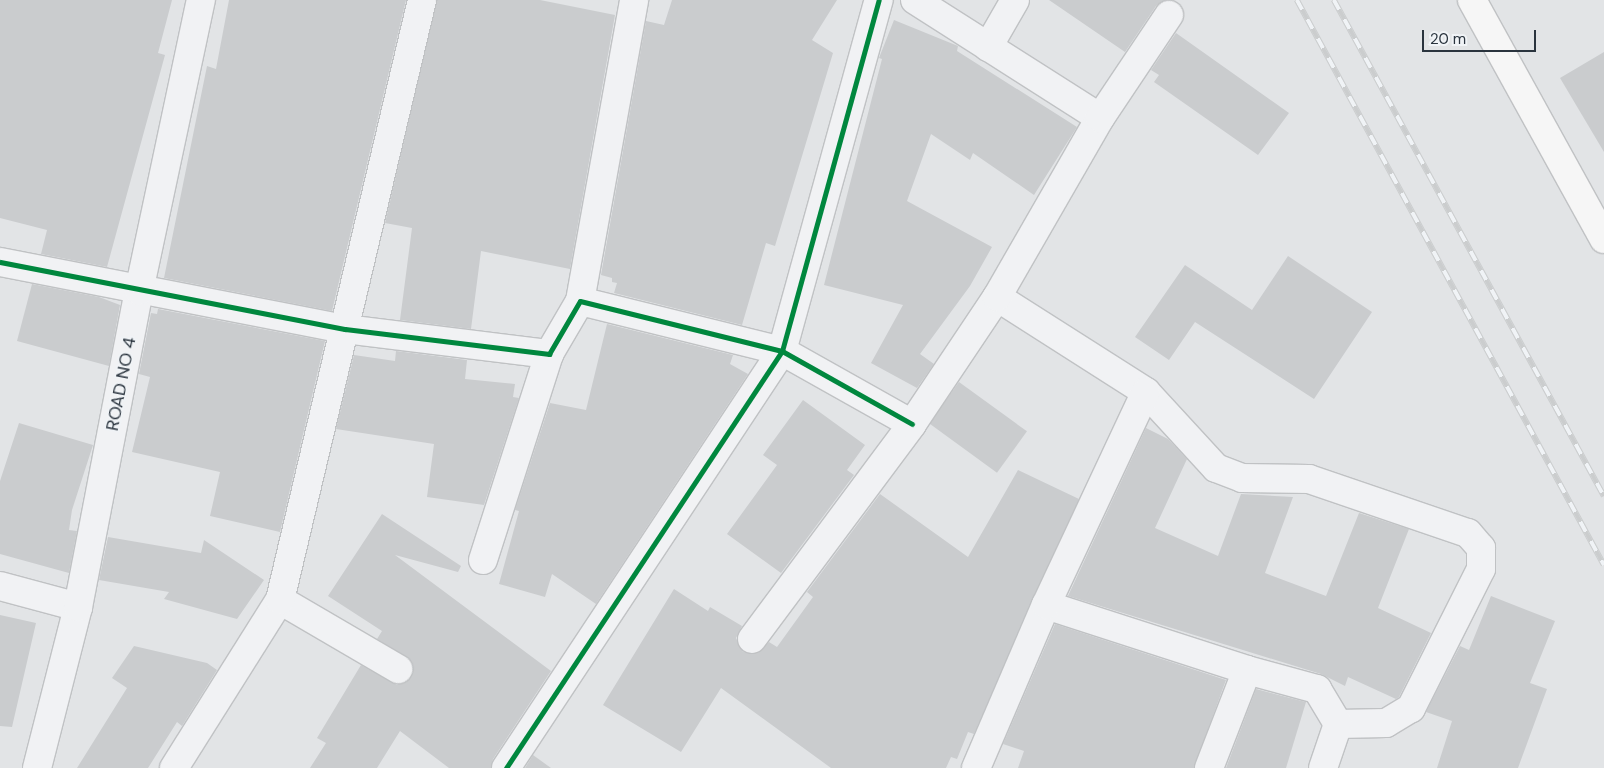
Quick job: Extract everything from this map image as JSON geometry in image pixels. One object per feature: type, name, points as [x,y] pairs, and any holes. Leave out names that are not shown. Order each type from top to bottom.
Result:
[{"type":"street","name":"ROAD NO 4","points":[[37,768],[78,607],[139,292],[201,0]]},
{"type":"street","points":[[174,768],[280,600],[422,0]]},
{"type":"street","points":[[483,560],[549,354],[580,301],[634,0]]},
{"type":"street","points":[[506,768],[782,351],[879,0]]},
{"type":"street","points":[[915,0],[1100,118]]},
{"type":"street","points":[[988,47],[1016,0]]},
{"type":"street","points":[[1472,0],[1604,239]]},
{"type":"street","points":[[752,639],[912,424],[997,298],[1100,118],[1169,15]]},
{"type":"street","points":[[0,262],[139,292],[345,329],[549,354]]},
{"type":"street","points":[[997,298],[1146,392],[1216,468],[1242,478],[1309,478],[1468,533],[1481,548],[1481,568],[1411,708],[1386,723],[1338,724]]},
{"type":"street","points":[[580,301],[782,351],[912,424]]},
{"type":"street","points":[[976,768],[1046,604],[1146,392]]},
{"type":"street","points":[[0,586],[78,607]]},
{"type":"street","points":[[280,600],[398,669]]},
{"type":"street","points":[[1046,604],[1247,670],[1317,689],[1338,724],[1323,768]]},
{"type":"street","points":[[1209,768],[1247,670]]},
{"type":"building","points":[[0,0],[172,0],[158,53],[165,55],[107,267],[41,254],[47,230],[0,218]]},
{"type":"building","points":[[229,0],[406,0],[332,311],[164,278],[207,66],[216,69]]},
{"type":"building","points":[[437,0],[540,0],[615,15],[570,269],[481,251],[471,329],[400,320],[412,228],[385,223]]},
{"type":"building","points":[[672,0],[837,0],[812,40],[833,53],[775,246],[766,243],[742,325],[614,293],[617,283],[612,282],[612,278],[601,275],[646,21],[664,25]]},
{"type":"building","points":[[1049,0],[1165,0],[1156,6],[1125,52]]},
{"type":"building","points":[[894,20],[958,46],[957,51],[1077,127],[1034,195],[973,153],[970,160],[931,134],[907,201],[992,247],[970,286],[920,354],[934,364],[917,388],[871,363],[903,305],[824,285],[882,59],[879,58]]},
{"type":"building","points":[[1176,33],[1289,113],[1258,155],[1154,82],[1159,75],[1151,70]]},
{"type":"building","points":[[1604,52],[1604,152],[1560,78]]},
{"type":"building","points":[[1288,256],[1372,312],[1314,399],[1195,322],[1169,360],[1135,337],[1185,265],[1252,310]]},
{"type":"building","points":[[32,284],[99,297],[120,305],[109,366],[17,341]]},
{"type":"building","points":[[158,309],[325,341],[280,532],[210,516],[220,472],[132,452],[150,377],[139,374],[151,313],[157,314]]},
{"type":"building","points":[[607,324],[733,355],[730,364],[748,374],[596,604],[552,574],[545,597],[499,584],[519,511],[515,510],[550,403],[586,410]]},
{"type":"building","points":[[396,351],[467,360],[465,379],[515,384],[513,397],[519,398],[484,505],[427,497],[434,444],[336,429],[354,355],[395,361]]},
{"type":"building","points":[[959,382],[1027,431],[997,473],[929,423]]},
{"type":"building","points":[[803,400],[865,445],[847,470],[854,475],[781,573],[727,534],[777,465],[763,455]]},
{"type":"building","points":[[19,423],[93,445],[72,510],[69,530],[77,531],[69,573],[0,554],[0,481]]},
{"type":"building","points":[[1146,428],[1168,439],[1187,459],[1155,528],[1218,556],[1241,494],[1293,497],[1265,573],[1326,596],[1359,513],[1409,529],[1378,608],[1431,633],[1399,697],[1396,699],[1348,677],[1345,686],[1321,674],[1068,596]]},
{"type":"building","points":[[1018,470],[1079,499],[974,734],[968,732],[957,759],[951,757],[946,768],[831,768],[721,688],[681,752],[603,705],[674,589],[708,611],[710,607],[742,626],[736,638],[743,652],[758,653],[769,642],[777,647],[813,597],[807,592],[880,494],[968,557]]},
{"type":"building","points":[[382,514],[461,566],[458,572],[395,555],[551,671],[493,759],[491,768],[449,768],[400,731],[377,768],[310,768],[326,743],[317,738],[361,665],[397,685],[412,676],[411,661],[377,639],[382,631],[328,596]]},
{"type":"building","points":[[108,537],[201,553],[204,540],[264,580],[237,619],[164,599],[169,592],[99,580]]},
{"type":"building","points":[[1491,596],[1555,621],[1530,683],[1547,689],[1518,768],[1437,768],[1452,721],[1426,712],[1460,646],[1469,650]]},
{"type":"building","points":[[0,615],[36,623],[12,727],[0,726]]},
{"type":"building","points":[[1055,624],[1226,680],[1194,768],[1018,768],[1024,751],[1003,744]]},
{"type":"building","points":[[134,646],[207,663],[217,670],[182,726],[177,722],[148,768],[77,768],[127,688],[112,678]]},
{"type":"building","points":[[1256,689],[1306,702],[1286,768],[1226,768]]},
{"type":"building","points":[[533,755],[551,768],[525,768]]},
{"type":"railway","points":[[1297,0],[1604,565]]},
{"type":"railway","points":[[1334,0],[1604,496]]},
{"type":"cycle path","points":[[506,768],[782,351],[879,0]]},
{"type":"cycle path","points":[[0,262],[345,329],[549,354],[580,301],[782,351],[912,424]]}]
